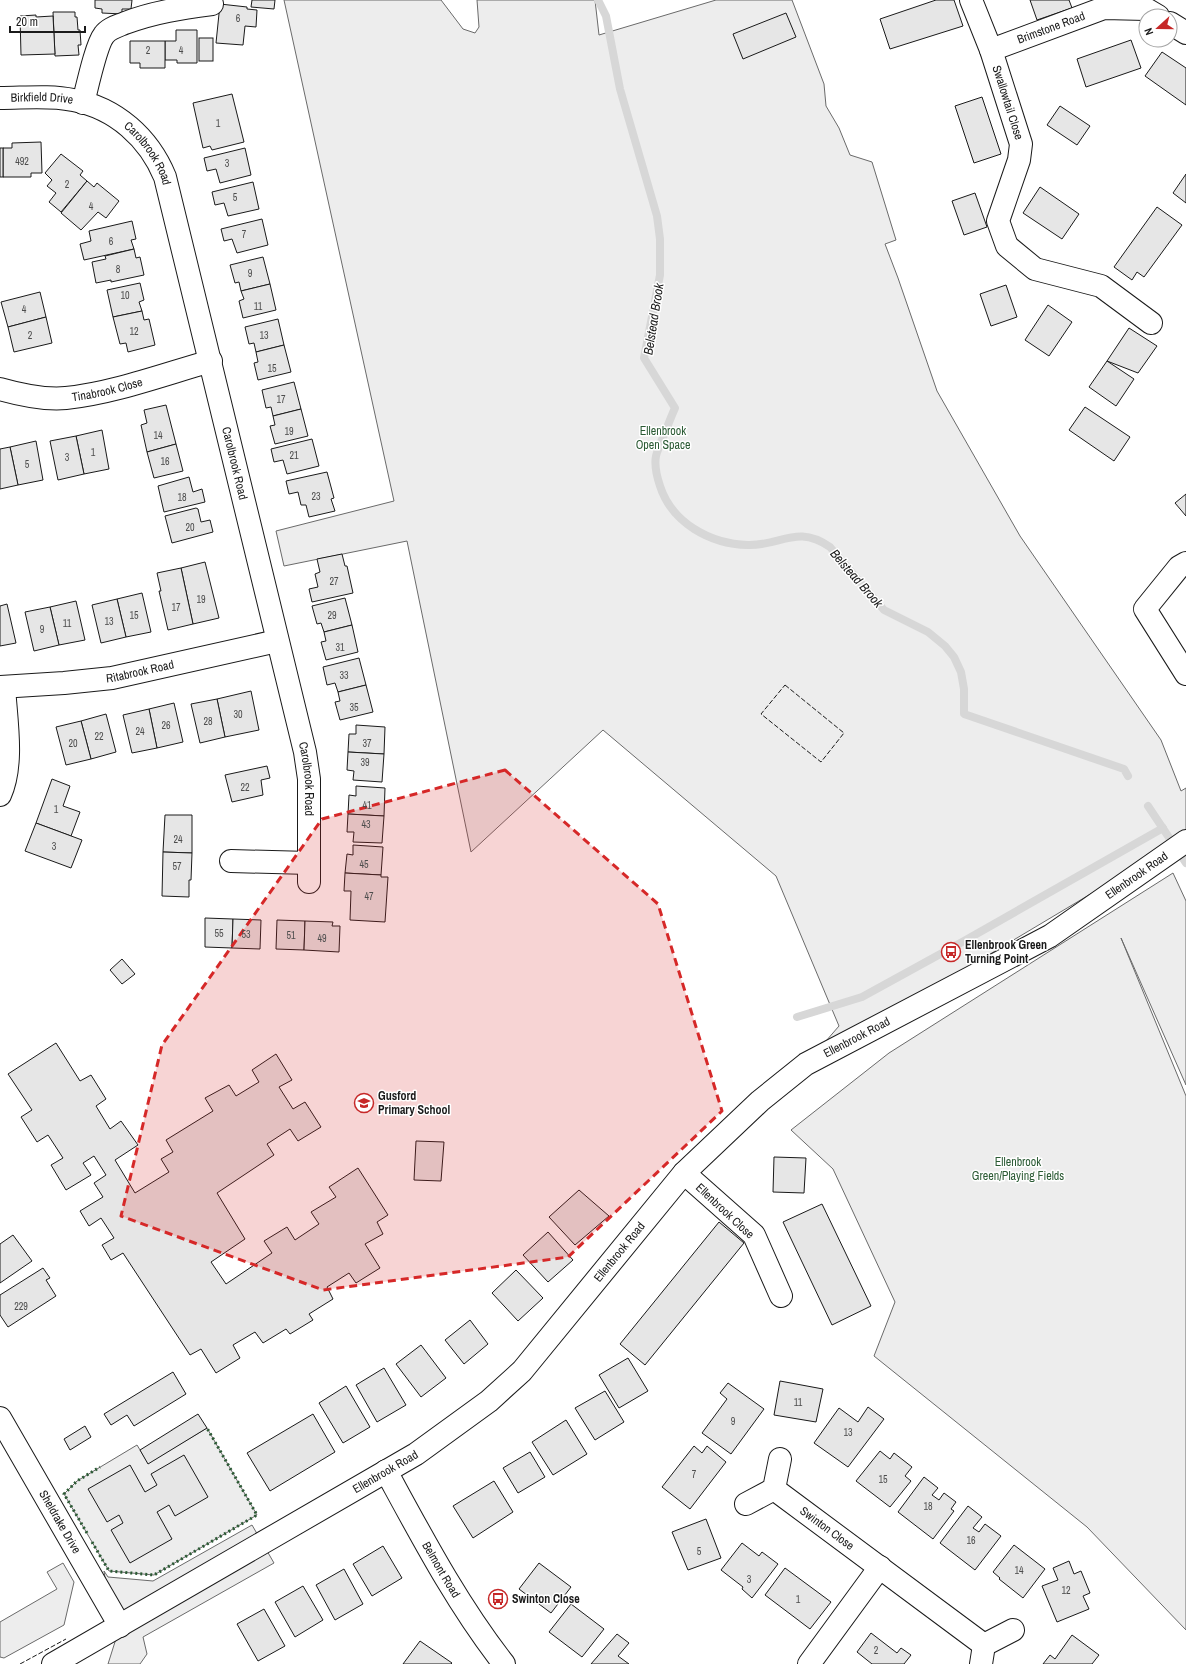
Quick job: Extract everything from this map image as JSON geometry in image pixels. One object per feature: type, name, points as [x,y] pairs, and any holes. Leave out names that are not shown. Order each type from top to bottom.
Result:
[{"type":"street","name":"Swallowtail Close","points":[[971,0],[991,50],[1021,144],[1019,160],[998,221],[1007,246],[1035,269],[1101,286],[1152,323]]},
{"type":"street","points":[[83,103],[99,47],[103,36],[107,32],[117,26],[159,12],[212,4]]},
{"type":"street","name":"Brimstone Road","points":[[991,50],[1104,8],[1138,9]]},
{"type":"street","name":"Birkfield Drive","points":[[0,98],[53,98],[73,100],[83,103]]},
{"type":"street","name":"Carolbrook Road","points":[[83,103],[113,115],[132,129],[147,144],[161,166],[169,188],[308,766],[309,873],[231,861]]},
{"type":"street","name":"Tinabrook Close","points":[[0,389],[34,396],[65,398],[118,388],[211,361]]},
{"type":"street","points":[[1186,563],[1179,567],[1144,608],[1186,674]]},
{"type":"street","name":"Ritabrook Road","points":[[2,687],[79,682],[112,678],[277,641]]},
{"type":"street","points":[[0,795],[5,781],[7,767],[2,687]]},
{"type":"street","name":"Ellenbrook Road","points":[[53,1664],[438,1440],[489,1401],[522,1371],[684,1173],[760,1101],[806,1064],[1050,936],[1184,842]]},
{"type":"street","name":"Ellenbrook Close","points":[[684,1173],[754,1235],[781,1296]]},
{"type":"street","name":"Sheldrake Drive","points":[[0,1418],[120,1626]]},
{"type":"street","points":[[746,1504],[774,1489],[780,1459]]},
{"type":"street","name":"Belmont Road","points":[[386,1471],[468,1616],[504,1664]]},
{"type":"street","name":"Swinton Close","points":[[774,1489],[880,1568],[983,1654],[1013,1630]]},
{"type":"street","points":[[809,1664],[880,1568]]},
{"type":"highlighted area","points":[[505,770],[658,904],[722,1111],[568,1257],[323,1290],[121,1216],[162,1045],[322,819]]},
{"type":"green space","name":"Ellenbrook Open Space","points":[[284,0],[441,0],[463,29],[475,33],[479,27],[477,0],[595,0],[599,35],[716,0],[792,0],[824,84],[826,106],[839,128],[850,155],[872,162],[896,240],[885,244],[937,391],[1020,536],[1161,740],[1181,791],[1186,788],[1186,837],[806,1064],[839,1026],[776,876],[603,730],[471,852],[407,541],[284,566],[276,531],[394,501]]},
{"type":"green space","name":"Ellenbrook Green/Playing Fields","points":[[1173,873],[1186,901],[1186,1085],[1121,938],[1186,1096],[1186,1630],[1087,1527],[874,1356],[895,1302],[833,1169],[791,1130],[889,1053]]},
{"type":"green space","points":[[207,1428],[257,1515],[154,1575],[109,1571],[64,1494],[77,1481],[137,1445],[148,1463]]},
{"type":"green space","points":[[252,1525],[274,1563],[143,1637],[147,1654],[140,1664],[108,1664],[120,1626],[109,1605],[104,1571],[108,1577],[153,1581]]},
{"type":"green space","points":[[63,1563],[74,1582],[64,1625],[4,1658],[0,1657],[0,1622],[57,1589],[47,1572]]},
{"type":"building","points":[[95,0],[132,0],[131,9],[122,9],[122,14],[102,13],[102,9],[95,8]]},
{"type":"building","points":[[252,0],[275,0],[274,9],[251,7]]},
{"type":"building","points":[[936,0],[954,0],[963,26],[890,49],[880,19]]},
{"type":"building","points":[[1030,0],[1069,0],[1072,8],[1037,20]]},
{"type":"building","points":[[220,4],[247,7],[247,9],[257,10],[256,27],[245,26],[243,45],[216,43]]},
{"type":"building","points":[[53,12],[75,12],[78,30],[80,30],[81,45],[78,45],[79,55],[55,56]]},
{"type":"building","points":[[786,13],[796,37],[743,59],[733,34]]},
{"type":"building","points":[[36,15],[36,17],[53,16],[55,54],[21,55],[20,16]]},
{"type":"building","points":[[176,30],[197,30],[197,63],[177,63],[177,60],[165,60],[165,41],[176,41]]},
{"type":"building","points":[[199,38],[213,38],[213,61],[199,61]]},
{"type":"building","points":[[1131,40],[1141,68],[1086,87],[1077,59]]},
{"type":"building","points":[[130,41],[165,41],[165,68],[140,68],[140,63],[130,63]]},
{"type":"building","points":[[1162,52],[1186,68],[1186,105],[1145,76]]},
{"type":"building","points":[[232,94],[244,142],[212,150],[210,146],[203,148],[193,103]]},
{"type":"building","points":[[982,97],[1001,154],[974,163],[955,106]]},
{"type":"building","points":[[1060,106],[1090,126],[1077,145],[1047,125]]},
{"type":"building","points":[[41,142],[42,173],[31,173],[31,177],[3,177],[3,148],[12,148],[12,143]]},
{"type":"building","points":[[0,148],[3,148],[3,177],[0,177]]},
{"type":"building","points":[[245,148],[251,175],[220,183],[216,169],[207,171],[204,158]]},
{"type":"building","points":[[61,154],[83,171],[80,175],[87,181],[61,212],[49,202],[56,193],[47,186],[52,180],[45,173]]},
{"type":"building","points":[[1186,174],[1186,203],[1173,193]]},
{"type":"building","points":[[87,181],[94,187],[97,183],[119,201],[106,218],[98,212],[81,230],[61,213]]},
{"type":"building","points":[[253,182],[259,209],[228,216],[224,203],[215,205],[212,192]]},
{"type":"building","points":[[1040,187],[1079,214],[1062,239],[1023,213]]},
{"type":"building","points":[[975,193],[987,227],[964,235],[952,201]]},
{"type":"building","points":[[1157,207],[1182,225],[1144,277],[1137,272],[1132,280],[1114,267]]},
{"type":"building","points":[[262,219],[268,245],[237,253],[232,239],[224,241],[221,229]]},
{"type":"building","points":[[132,221],[136,239],[131,240],[134,249],[84,260],[80,244],[91,241],[89,231]]},
{"type":"building","points":[[134,249],[136,258],[140,257],[144,275],[111,282],[111,280],[96,283],[92,262],[106,259],[105,256]]},
{"type":"building","points":[[263,257],[270,284],[241,291],[239,282],[235,283],[230,265]]},
{"type":"building","points":[[140,283],[144,300],[139,302],[142,311],[113,317],[107,290]]},
{"type":"building","points":[[270,284],[276,310],[243,318],[239,301],[244,299],[241,291]]},
{"type":"building","points":[[1006,285],[1017,317],[991,326],[980,294]]},
{"type":"building","points":[[40,292],[46,317],[8,327],[1,302]]},
{"type":"building","points":[[1048,305],[1072,322],[1049,356],[1025,340]]},
{"type":"building","points":[[142,311],[144,320],[149,319],[155,345],[128,352],[126,343],[120,344],[113,317]]},
{"type":"building","points":[[46,317],[52,343],[14,352],[8,327]]},
{"type":"building","points":[[278,319],[284,345],[256,352],[254,343],[249,344],[245,327]]},
{"type":"building","points":[[1129,328],[1157,346],[1138,373],[1107,361]]},
{"type":"building","points":[[284,345],[291,372],[258,380],[254,363],[258,362],[256,352]]},
{"type":"building","points":[[1107,361],[1134,379],[1116,406],[1089,387]]},
{"type":"building","points":[[294,382],[301,409],[273,416],[271,407],[266,408],[262,390]]},
{"type":"building","points":[[166,405],[176,444],[147,452],[141,425],[147,423],[144,410]]},
{"type":"building","points":[[1085,407],[1130,437],[1114,461],[1069,430]]},
{"type":"building","points":[[301,409],[308,436],[275,444],[270,426],[275,425],[273,416]]},
{"type":"building","points":[[102,430],[109,469],[84,474],[76,436]]},
{"type":"building","points":[[76,436],[84,474],[58,480],[50,441]]},
{"type":"building","points":[[312,439],[319,466],[287,474],[283,460],[274,462],[271,449]]},
{"type":"building","points":[[36,441],[43,480],[18,485],[10,447]]},
{"type":"building","points":[[176,444],[183,471],[154,478],[147,452]]},
{"type":"building","points":[[10,447],[18,485],[0,489],[0,449]]},
{"type":"building","points":[[327,472],[334,498],[331,499],[335,511],[309,517],[306,505],[301,505],[298,492],[289,494],[286,481]]},
{"type":"building","points":[[189,477],[193,492],[202,489],[205,502],[164,512],[158,486]]},
{"type":"building","points":[[1186,494],[1186,516],[1175,503]]},
{"type":"building","points":[[196,508],[198,509],[201,522],[210,520],[213,532],[172,543],[165,516]]},
{"type":"building","points":[[342,554],[345,566],[347,566],[353,593],[312,602],[309,589],[318,587],[315,574],[320,572],[317,559]]},
{"type":"building","points":[[205,562],[219,618],[193,624],[181,568]]},
{"type":"building","points":[[181,568],[193,624],[168,630],[159,591],[161,591],[157,573]]},
{"type":"building","points":[[142,593],[151,632],[126,637],[117,599]]},
{"type":"building","points":[[345,598],[352,625],[324,632],[321,623],[317,624],[312,606]]},
{"type":"building","points":[[117,599],[126,637],[101,643],[92,605]]},
{"type":"building","points":[[76,601],[85,640],[59,645],[50,607]]},
{"type":"building","points":[[7,604],[16,643],[0,646],[0,606]]},
{"type":"building","points":[[50,607],[59,645],[34,651],[25,612]]},
{"type":"building","points":[[352,625],[358,652],[326,660],[321,642],[326,641],[324,632]]},
{"type":"building","points":[[359,658],[366,685],[338,692],[335,683],[327,685],[323,667]]},
{"type":"building","points":[[366,685],[373,712],[340,720],[335,702],[340,701],[338,692]]},
{"type":"building","points":[[251,691],[259,730],[225,737],[217,699]]},
{"type":"building","points":[[217,699],[225,737],[200,743],[191,704]]},
{"type":"building","points":[[174,703],[183,742],[157,748],[149,709]]},
{"type":"building","points":[[149,709],[157,748],[132,753],[123,715]]},
{"type":"building","points":[[106,714],[116,752],[91,759],[81,721]]},
{"type":"building","points":[[81,721],[91,759],[66,765],[56,727]]},
{"type":"building","points":[[356,725],[385,727],[384,754],[348,752],[349,734],[356,734]]},
{"type":"building","points":[[348,752],[384,754],[382,782],[353,780],[354,771],[347,770]]},
{"type":"building","points":[[267,766],[270,778],[261,780],[263,795],[232,802],[225,775]]},
{"type":"building","points":[[52,779],[70,786],[63,806],[80,812],[71,836],[36,823]]},
{"type":"building","points":[[356,786],[385,788],[384,816],[348,814],[349,795],[356,796]]},
{"type":"building","points":[[348,814],[384,816],[382,843],[353,842],[354,832],[347,832]]},
{"type":"building","points":[[165,815],[192,815],[192,853],[163,852]]},
{"type":"building","points":[[36,823],[82,840],[71,868],[25,851]]},
{"type":"building","points":[[353,845],[383,847],[381,875],[345,873],[347,854],[353,855]]},
{"type":"building","points":[[163,852],[192,853],[189,897],[162,896]]},
{"type":"building","points":[[345,873],[381,875],[381,877],[388,877],[385,922],[350,920],[351,891],[344,891]]},
{"type":"building","points":[[205,918],[233,919],[232,948],[205,947]]},
{"type":"building","points":[[233,919],[261,920],[260,949],[232,948]]},
{"type":"building","points":[[277,920],[305,921],[304,950],[276,949]]},
{"type":"building","points":[[305,921],[333,922],[332,926],[340,926],[339,952],[304,950]]},
{"type":"building","points":[[122,959],[135,974],[122,984],[110,970]]},
{"type":"building","points":[[56,1043],[80,1081],[91,1075],[106,1099],[96,1106],[110,1129],[121,1121],[138,1145],[115,1160],[135,1193],[169,1172],[161,1159],[173,1152],[166,1140],[213,1111],[205,1098],[229,1085],[236,1096],[259,1082],[252,1070],[276,1054],[292,1080],[279,1087],[293,1109],[305,1102],[321,1127],[298,1141],[290,1129],[267,1144],[274,1155],[217,1193],[245,1239],[211,1262],[226,1284],[272,1253],[264,1241],[287,1227],[295,1240],[319,1224],[311,1212],[336,1197],[329,1187],[358,1168],[388,1215],[377,1222],[383,1234],[365,1244],[380,1268],[356,1283],[349,1273],[327,1287],[333,1299],[309,1314],[313,1320],[290,1334],[286,1329],[263,1343],[255,1332],[233,1345],[240,1358],[216,1373],[201,1349],[190,1355],[123,1253],[111,1260],[102,1245],[114,1238],[101,1218],[89,1226],[80,1211],[103,1197],[94,1183],[106,1175],[94,1156],[83,1163],[91,1175],[66,1190],[51,1165],[63,1158],[48,1135],[37,1142],[21,1117],[32,1110],[8,1074]]},
{"type":"building","points":[[416,1141],[444,1142],[441,1181],[414,1180]]},
{"type":"building","points":[[774,1157],[806,1158],[804,1193],[773,1192]]},
{"type":"building","points":[[579,1190],[609,1216],[575,1245],[549,1217]]},
{"type":"building","points":[[822,1204],[871,1306],[832,1325],[783,1222]]},
{"type":"building","points":[[719,1222],[744,1243],[645,1365],[620,1344]]},
{"type":"building","points":[[548,1232],[573,1260],[548,1282],[523,1255]]},
{"type":"building","points":[[13,1235],[32,1261],[0,1283],[0,1244]]},
{"type":"building","points":[[43,1268],[50,1278],[46,1280],[56,1296],[8,1327],[0,1315],[0,1295]]},
{"type":"building","points":[[516,1270],[543,1298],[518,1321],[492,1293]]},
{"type":"building","points":[[470,1320],[488,1344],[464,1364],[445,1340]]},
{"type":"building","points":[[421,1345],[446,1378],[421,1397],[396,1364]]},
{"type":"building","points":[[628,1358],[648,1391],[619,1408],[599,1375]]},
{"type":"building","points":[[384,1368],[406,1405],[377,1422],[356,1385]]},
{"type":"building","points":[[173,1372],[186,1394],[134,1426],[127,1415],[111,1425],[104,1414]]},
{"type":"building","points":[[780,1381],[823,1389],[816,1422],[774,1415]]},
{"type":"building","points":[[728,1383],[764,1409],[731,1454],[702,1433],[727,1399],[720,1393]]},
{"type":"building","points":[[346,1386],[370,1427],[343,1443],[319,1403]]},
{"type":"building","points":[[605,1391],[624,1422],[595,1440],[575,1408]]},
{"type":"building","points":[[868,1407],[884,1419],[848,1467],[814,1443],[839,1408],[858,1422]]},
{"type":"building","points":[[198,1414],[207,1428],[148,1464],[140,1450]]},
{"type":"building","points":[[313,1414],[335,1452],[270,1491],[247,1453]]},
{"type":"building","points":[[566,1420],[587,1454],[553,1475],[532,1442]]},
{"type":"building","points":[[85,1426],[91,1437],[70,1450],[64,1439]]},
{"type":"building","points":[[694,1446],[702,1453],[707,1446],[726,1462],[690,1509],[662,1487]]},
{"type":"building","points":[[880,1451],[890,1459],[894,1453],[912,1467],[905,1476],[911,1481],[890,1507],[856,1481]]},
{"type":"building","points":[[530,1452],[545,1477],[518,1493],[503,1468]]},
{"type":"building","points":[[184,1455],[208,1497],[175,1516],[169,1505],[157,1512],[172,1539],[130,1563],[111,1530],[123,1523],[119,1515],[107,1522],[88,1489],[130,1465],[145,1492],[157,1485],[151,1474]]},
{"type":"building","points":[[924,1477],[938,1488],[932,1495],[939,1500],[944,1493],[956,1502],[951,1509],[954,1511],[933,1539],[898,1512]]},
{"type":"building","points":[[494,1481],[513,1512],[473,1538],[453,1506]]},
{"type":"building","points":[[968,1506],[982,1517],[973,1528],[979,1532],[985,1524],[1001,1536],[975,1570],[940,1543]]},
{"type":"building","points":[[706,1519],[721,1558],[688,1570],[672,1532]]},
{"type":"building","points":[[742,1543],[759,1556],[762,1552],[778,1564],[752,1598],[742,1589],[743,1587],[721,1570]]},
{"type":"building","points":[[1014,1545],[1045,1569],[1023,1598],[999,1579],[1000,1578],[993,1572]]},
{"type":"building","points":[[383,1546],[402,1578],[372,1596],[353,1564]]},
{"type":"building","points":[[1069,1561],[1074,1574],[1081,1571],[1090,1593],[1083,1596],[1089,1609],[1057,1622],[1042,1586],[1058,1580],[1053,1568]]},
{"type":"building","points":[[539,1563],[571,1587],[551,1613],[519,1589]]},
{"type":"building","points":[[785,1568],[831,1602],[810,1629],[765,1595]]},
{"type":"building","points":[[344,1569],[363,1604],[335,1620],[316,1585]]},
{"type":"building","points":[[303,1586],[323,1620],[295,1637],[275,1602]]},
{"type":"building","points":[[571,1604],[604,1629],[582,1657],[549,1632]]},
{"type":"building","points":[[264,1609],[285,1646],[258,1661],[237,1624]]},
{"type":"building","points":[[871,1633],[897,1653],[901,1648],[911,1655],[904,1664],[872,1664],[857,1652]]},
{"type":"building","points":[[617,1634],[629,1643],[618,1656],[629,1664],[591,1664]]},
{"type":"building","points":[[1072,1635],[1099,1655],[1092,1664],[1043,1664],[1050,1655],[1055,1659]]},
{"type":"building","points":[[420,1641],[452,1663],[403,1664]]},
{"type":"waterway","name":"Belstead Brook","points":[[598,0],[606,16],[620,89],[657,216],[660,239],[660,275],[644,358],[675,408],[657,452],[655,464],[660,486],[673,511],[694,529],[720,541],[734,544],[760,544],[798,537],[808,537],[818,540],[830,547],[884,610],[928,632],[945,646],[954,657],[961,672],[964,689],[964,714],[1124,769],[1128,776]]},
{"type":"waterway","name":"Belstead Brook","points":[[1148,806],[1186,863]]},
{"type":"waterway","points":[[797,1017],[862,997],[1163,828]]},
{"type":"hedge","points":[[92,1542],[109,1571],[154,1575],[257,1515],[207,1428]]},
{"type":"hedge","points":[[87,1533],[64,1494],[77,1481],[100,1467]]},
{"type":"fence","points":[[785,685],[844,733],[821,762],[761,714],[785,685]]},
{"type":"fence","points":[[20,1664],[66,1639]]},
{"type":"place","name":"Ellenbrook Green Turning Point","points":[[951,952]]},
{"type":"place","name":"Gusford Primary School","points":[[364,1103]]},
{"type":"place","name":"Swinton Close","points":[[498,1599]]}]
